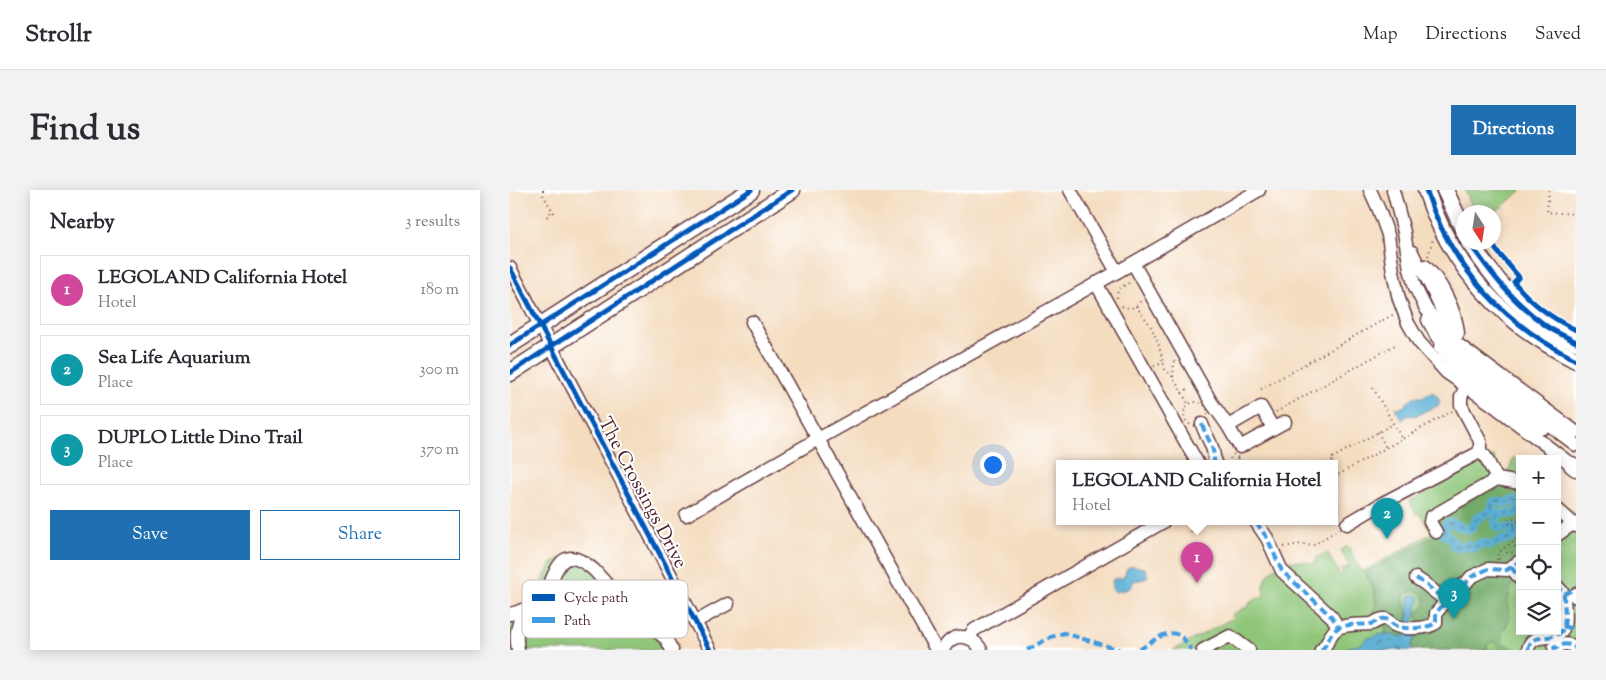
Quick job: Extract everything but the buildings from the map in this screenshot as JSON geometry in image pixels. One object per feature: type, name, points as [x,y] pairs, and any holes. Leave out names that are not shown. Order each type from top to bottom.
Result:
[{"type":"main road","points":[[510,345],[751,190]]},
{"type":"main road","points":[[510,373],[792,190]]},
{"type":"main road","points":[[1426,190],[1433,213],[1457,257],[1482,288],[1509,318],[1540,340],[1576,360]]},
{"type":"main road","points":[[1445,190],[1456,214]]},
{"type":"main road","points":[[1475,250],[1496,280],[1522,306],[1547,326],[1576,342]]},
{"type":"street","points":[[1070,190],[1117,272]]},
{"type":"street","points":[[686,515],[1259,190]]},
{"type":"street","points":[[1370,190],[1384,220],[1397,291],[1408,323],[1419,342],[1446,372],[1575,464]]},
{"type":"street","points":[[1393,190],[1415,287],[1426,324],[1434,340],[1462,373],[1540,428],[1556,430]]},
{"type":"street","points":[[1404,232],[1424,263],[1420,280],[1431,301],[1457,333],[1576,426]]},
{"type":"street","points":[[1133,263],[1211,402],[1240,447],[1285,422]]},
{"type":"street","name":"The Crossings Drive","points":[[510,268],[673,580]]},
{"type":"street","points":[[1096,283],[1196,460]]},
{"type":"street","points":[[1415,287],[1437,337],[1468,365],[1576,445]]},
{"type":"street","points":[[1423,305],[1452,340],[1576,432]]},
{"type":"street","points":[[1423,305],[1437,328],[1465,355],[1576,438]]},
{"type":"street","points":[[752,322],[934,646],[941,650],[949,641],[955,638],[968,638],[978,644],[981,650]]},
{"type":"street","points":[[1466,386],[1461,397],[1461,404],[1480,441],[1480,452]]},
{"type":"street","points":[[1228,426],[1261,407],[1273,428]]},
{"type":"street","points":[[1202,424],[1204,432],[1212,445],[1214,460]]},
{"type":"street","points":[[1527,430],[1534,429],[1540,432],[1575,464]]},
{"type":"street","points":[[1480,452],[1485,456],[1497,479]]},
{"type":"street","points":[[1347,524],[1383,502],[1480,452]]},
{"type":"street","points":[[1436,532],[1430,522],[1431,517],[1497,479],[1516,482]]},
{"type":"street","points":[[1561,513],[1575,525],[1561,533]]},
{"type":"street","points":[[968,638],[974,630],[1158,525]]},
{"type":"street","points":[[1258,525],[1282,571],[1332,617],[1338,628]]},
{"type":"street","points":[[550,580],[559,564],[565,560],[575,559],[587,564],[603,580]]},
{"type":"street","points":[[1321,650],[1324,648],[1329,636],[1338,628],[1356,624],[1373,624],[1382,618],[1389,620],[1395,625],[1404,627],[1419,628],[1431,626],[1436,623],[1436,613],[1448,596],[1466,583],[1470,577],[1495,564],[1507,570],[1515,564]]},
{"type":"street","points":[[1416,578],[1446,601]]},
{"type":"street","points":[[1552,646],[1564,626],[1570,592]]},
{"type":"street","points":[[695,622],[728,604]]},
{"type":"street","name":"The Crossings Drive","points":[[688,609],[710,650]]},
{"type":"street","points":[[510,614],[522,610]]},
{"type":"street","points":[[515,648],[516,628],[522,614]]},
{"type":"street","points":[[1564,626],[1576,630]]},
{"type":"street","points":[[1203,650],[1230,636],[1249,650]]},
{"type":"street","points":[[1528,650],[1530,642],[1538,637],[1554,647],[1557,648],[1568,643],[1574,646],[1576,650]]},
{"type":"street","points":[[665,638],[672,650]]},
{"type":"path","points":[[543,190],[543,195],[554,213]]},
{"type":"path","points":[[1549,190],[1547,212],[1576,214]]},
{"type":"path","points":[[547,217],[552,210]]},
{"type":"path","points":[[1424,263],[1434,237]]},
{"type":"path","points":[[1117,300],[1118,287],[1128,282],[1134,284]]},
{"type":"path","points":[[1120,304],[1128,308],[1136,306],[1140,302],[1142,294]]},
{"type":"path","points":[[1136,306],[1154,332],[1165,370],[1173,377],[1189,405]]},
{"type":"path","points":[[1261,389],[1398,312]]},
{"type":"path","points":[[1274,413],[1395,345]]},
{"type":"path","points":[[1173,377],[1174,362],[1182,350]]},
{"type":"path","points":[[1182,393],[1196,383]]},
{"type":"path","points":[[1373,388],[1402,439]]},
{"type":"path","points":[[1338,475],[1454,410],[1454,405]]},
{"type":"path","points":[[1333,460],[1332,458],[1393,424]]},
{"type":"path","points":[[1378,432],[1386,448]]},
{"type":"path","points":[[1508,519],[1516,519]]},
{"type":"path","points":[[1509,524],[1513,525],[1516,522]]},
{"type":"path","points":[[1272,550],[1301,544],[1312,546],[1347,524]]},
{"type":"path","points":[[1191,532],[1193,525]]},
{"type":"path","points":[[1495,564],[1498,553],[1512,542],[1516,548]]},
{"type":"path","points":[[1495,564],[1505,554],[1516,553]]},
{"type":"green space","points":[[1465,190],[1522,190],[1501,207],[1501,205],[1471,205]]},
{"type":"green space","points":[[1494,456],[1500,470],[1507,475],[1514,457],[1516,460],[1516,635],[1561,635],[1561,502],[1576,515],[1576,650],[1173,650],[1233,618],[1231,615],[1264,595],[1263,588],[1268,576],[1283,564],[1296,561],[1313,564],[1317,558],[1327,552],[1340,575],[1343,573],[1341,570],[1349,566],[1341,550],[1348,546],[1362,572],[1432,533],[1419,513],[1416,514],[1409,501]]},
{"type":"green space","points":[[1498,485],[1516,488],[1516,579],[1509,594],[1509,619],[1502,635],[1503,643],[1516,650],[1499,650],[1501,648],[1495,642],[1491,642],[1487,646],[1487,650],[1420,650],[1419,648],[1414,650],[1411,647],[1418,634],[1437,630],[1433,622],[1420,623],[1415,613],[1425,606],[1425,600],[1423,594],[1414,591],[1405,593],[1404,603],[1408,613],[1406,635],[1402,637],[1385,634],[1386,626],[1373,613],[1375,597],[1373,588],[1365,573],[1438,534],[1432,523]]},
{"type":"green space","points":[[565,555],[577,557],[601,580],[543,580],[550,565]]},
{"type":"green space","points":[[522,604],[522,638],[661,638],[674,650],[510,650],[510,611]]},
{"type":"water","points":[[1434,393],[1438,397],[1438,406],[1419,415],[1407,416],[1402,420],[1395,408],[1403,407],[1413,397],[1422,397]]},
{"type":"water","points":[[1133,566],[1145,568],[1148,576],[1145,579],[1134,581],[1128,589],[1115,592],[1112,589],[1113,580],[1124,577],[1127,568]]},
{"type":"water","points":[[1414,595],[1420,598],[1414,619],[1416,635],[1411,647],[1414,650],[1342,650],[1358,645],[1371,637],[1387,634],[1406,635],[1409,600],[1410,596]]},
{"type":"waterway","points":[[1513,500],[1517,502],[1518,511],[1514,514],[1499,514],[1496,521],[1498,528],[1512,528],[1515,531],[1514,537],[1510,539],[1501,540],[1490,545],[1481,543],[1474,548],[1468,545],[1460,547],[1454,546],[1451,538],[1444,534],[1447,524],[1450,523],[1467,529],[1472,528],[1477,519],[1492,511],[1492,503],[1496,501],[1505,503],[1513,500]]},
{"type":"ferry route","points":[[1513,500],[1517,502],[1518,511],[1514,514],[1499,514],[1496,521],[1498,528],[1512,528],[1515,531],[1514,537],[1510,539],[1501,540],[1490,545],[1481,543],[1474,548],[1468,545],[1460,547],[1454,546],[1451,538],[1444,534],[1447,524],[1450,523],[1467,529],[1472,528],[1477,519],[1492,511],[1492,503],[1496,501],[1505,503],[1513,500]]},
{"type":"ferry route","points":[[1370,650],[1386,640],[1394,642],[1401,650]]},
{"type":"marked path","points":[[1202,424],[1212,446],[1214,460]]},
{"type":"marked path","points":[[1258,525],[1267,538],[1282,571],[1332,617],[1338,627]]},
{"type":"marked path","points":[[1321,650],[1336,629],[1344,626],[1371,624],[1383,619],[1403,628],[1421,628],[1432,625],[1436,623],[1436,613],[1453,590],[1466,583],[1471,577],[1488,569],[1507,570],[1516,564]]},
{"type":"marked path","points":[[1511,567],[1516,574]]},
{"type":"marked path","points":[[1416,578],[1446,601]]},
{"type":"marked path","points":[[1564,594],[1575,589]]},
{"type":"marked path","points":[[1528,650],[1530,643],[1534,640],[1551,637],[1561,632],[1564,626],[1565,615],[1564,594],[1560,590]]},
{"type":"marked path","points":[[1563,626],[1576,630]]},
{"type":"marked path","points":[[1027,650],[1051,637],[1064,633],[1120,650]]},
{"type":"marked path","points":[[1139,650],[1160,636],[1173,633],[1185,641],[1191,650]]},
{"type":"marked path","points":[[1555,650],[1554,647],[1557,648],[1565,644],[1575,647],[1576,650]]},
{"type":"cycle path","points":[[510,345],[751,190]]},
{"type":"cycle path","points":[[510,373],[792,190]]},
{"type":"cycle path","points":[[1426,190],[1450,244],[1465,268],[1483,290],[1503,311],[1526,329],[1550,346],[1576,360]]},
{"type":"cycle path","points":[[1475,250],[1495,277],[1523,307],[1549,327],[1576,342]]},
{"type":"cycle path","points":[[1496,250],[1519,277],[1514,282],[1520,289],[1542,309],[1576,330]]},
{"type":"cycle path","points":[[510,268],[673,580]]},
{"type":"cycle path","points":[[688,608],[710,650]]},
{"type":"place","name":"Sea Life Aquarium","points":[[1387,539]]},
{"type":"place","name":"LEGOLAND California Hotel","points":[[1197,583]]},
{"type":"place","name":"DUPLO Little Dino Trail","points":[[1454,619]]}]
